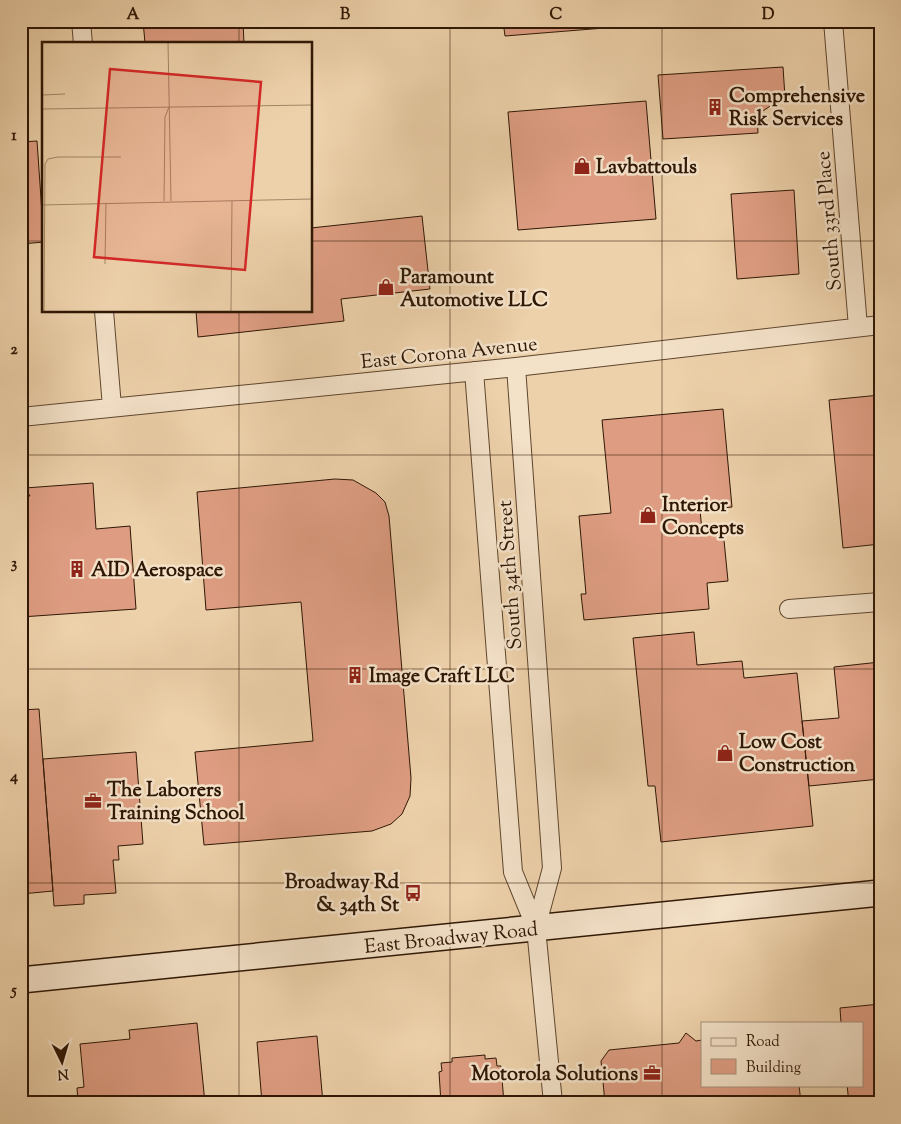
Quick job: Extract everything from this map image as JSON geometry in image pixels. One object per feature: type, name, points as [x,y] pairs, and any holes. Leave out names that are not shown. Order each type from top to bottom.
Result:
[{"type":"main road","name":"East Broadway Road","points":[[21,980],[880,893]]},
{"type":"street","points":[[81,21],[83,42]]},
{"type":"street","name":"South 33rd Place","points":[[833,21],[858,328]]},
{"type":"street","points":[[104,312],[112,407]]},
{"type":"street","name":"East Corona Avenue","points":[[21,417],[516,367],[880,325]]},
{"type":"street","name":"South 34th Street","points":[[516,367],[552,868],[536,928]]},
{"type":"street","name":"South 34th Street","points":[[474,371],[513,872],[536,928],[553,1103]]},
{"type":"street","points":[[789,610],[880,602]]},
{"type":"building","points":[[143,21],[243,21],[244,42],[145,42]]},
{"type":"building","points":[[503,21],[642,21],[642,25],[505,36]]},
{"type":"building","name":"Comprehensive Risk Services","points":[[783,67],[785,97],[757,115],[758,133],[663,139],[658,75]]},
{"type":"building","name":"Lavbattouls","points":[[646,101],[656,219],[518,230],[508,112]]},
{"type":"building","points":[[37,141],[42,242],[21,244],[21,142]]},
{"type":"building","points":[[794,190],[799,274],[737,279],[731,194]]},
{"type":"building","points":[[422,216],[430,289],[341,299],[344,321],[198,337],[196,312],[312,312],[312,228]]},
{"type":"building","points":[[880,395],[880,544],[843,548],[829,400]]},
{"type":"building","name":"Interior Concepts","points":[[723,409],[732,507],[700,510],[702,531],[723,530],[728,581],[707,583],[709,609],[584,620],[581,594],[586,594],[579,516],[611,513],[602,420]]},
{"type":"building","name":"Image Craft LLC","points":[[335,479],[353,480],[376,493],[385,502],[389,516],[411,778],[410,796],[402,814],[391,824],[372,831],[204,845],[195,752],[313,741],[301,602],[206,610],[197,492]]},
{"type":"building","name":"AID Aerospace","points":[[93,483],[96,529],[130,526],[136,609],[21,617],[21,496],[30,496],[25,488]]},
{"type":"building","name":"Low Cost Construction","points":[[694,632],[697,665],[742,661],[744,678],[797,673],[813,826],[661,842],[655,786],[648,786],[633,638]]},
{"type":"building","points":[[880,662],[880,779],[809,786],[802,721],[839,718],[834,667]]},
{"type":"building","points":[[39,709],[53,891],[21,894],[21,710]]},
{"type":"building","name":"The Laborers Training School","points":[[136,752],[143,844],[118,846],[119,860],[113,860],[116,893],[84,895],[84,904],[54,906],[43,759]]},
{"type":"building","points":[[880,1004],[880,1103],[849,1103],[847,1086],[864,1086],[864,1022],[841,1022],[840,1008]]},
{"type":"building","points":[[197,1023],[205,1103],[78,1103],[77,1088],[84,1087],[80,1044],[130,1039],[129,1030]]},
{"type":"building","name":"Motorola Solutions","points":[[686,1033],[696,1041],[701,1040],[701,1086],[799,1086],[801,1103],[605,1103],[601,1061],[609,1050],[679,1043]]},
{"type":"building","points":[[317,1036],[323,1103],[262,1103],[257,1042]]},
{"type":"building","points":[[485,1055],[485,1059],[496,1058],[497,1066],[501,1066],[504,1103],[441,1103],[439,1072],[442,1071],[441,1063],[452,1062],[452,1058]]},
{"type":"place","name":"Comprehensive Risk Services","points":[[715,107]]},
{"type":"place","name":"Lavbattouls","points":[[582,166]]},
{"type":"place","name":"Paramount Automotive LLC","points":[[386,287]]},
{"type":"place","name":"Interior Concepts","points":[[648,515]]},
{"type":"place","name":"AID Aerospace","points":[[77,569]]},
{"type":"place","name":"Image Craft LLC","points":[[355,675]]},
{"type":"place","name":"Low Cost Construction","points":[[725,753]]},
{"type":"place","name":"The Laborers Training School","points":[[93,801]]},
{"type":"place","name":"Broadway Rd & 34th St","points":[[413,893]]},
{"type":"place","name":"Motorola Solutions","points":[[652,1073]]}]
